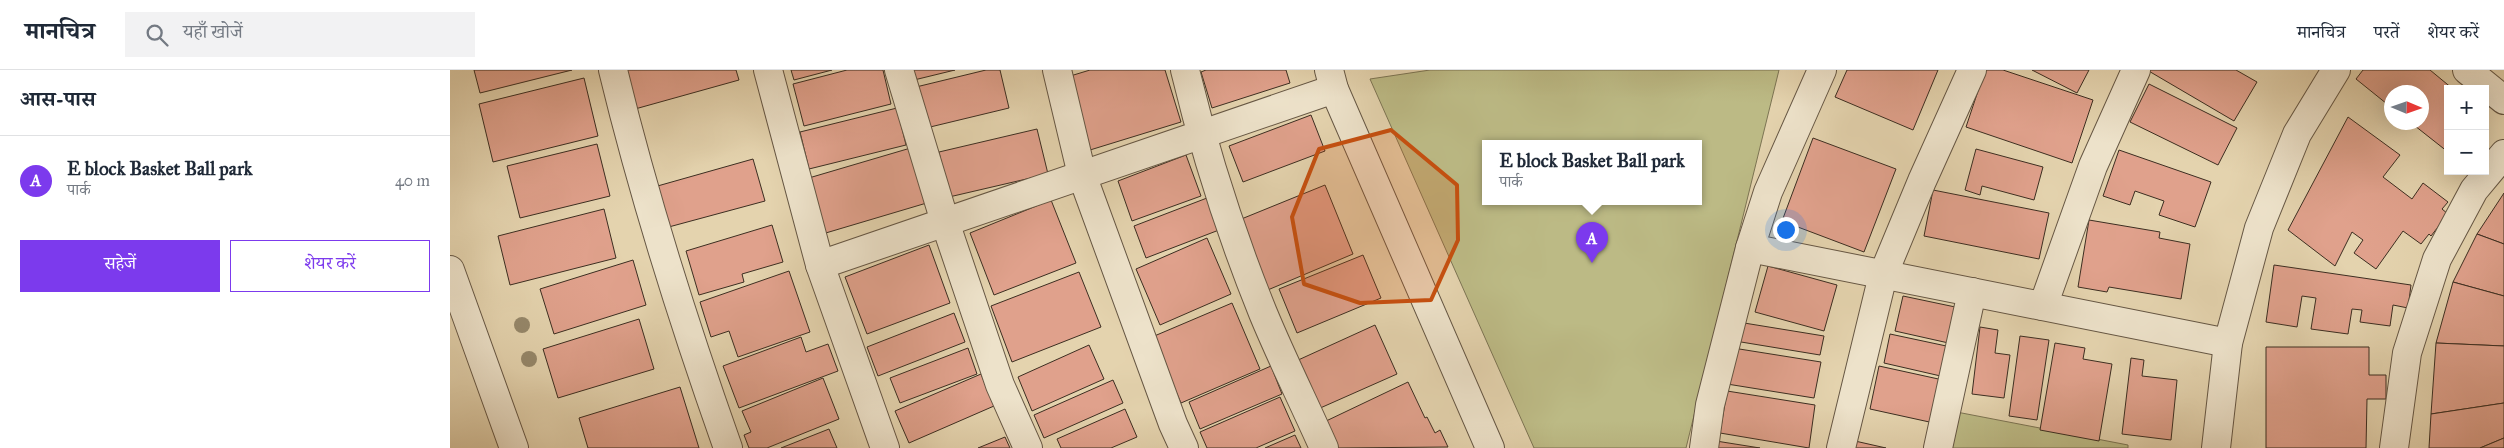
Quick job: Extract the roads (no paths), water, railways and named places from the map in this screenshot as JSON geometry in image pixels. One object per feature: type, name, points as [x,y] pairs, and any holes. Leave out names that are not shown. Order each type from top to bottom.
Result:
[{"type":"street","points":[[614,70],[631,144],[685,327],[728,448]]},
{"type":"street","points":[[768,70],[820,265],[885,448]]},
{"type":"street","points":[[899,70],[945,222],[1000,385],[1028,448]]},
{"type":"street","points":[[1057,70],[1082,175],[1173,424],[1184,448]]},
{"type":"street","points":[[1185,70],[1201,135],[1215,181],[1263,313],[1324,448]]},
{"type":"street","points":[[1704,448],[1710,405],[1750,248],[1768,192],[1822,70]]},
{"type":"street","points":[[1841,448],[1883,274],[1922,180],[1972,70]]},
{"type":"street","points":[[2043,306],[2093,166],[2136,70]]},
{"type":"street","points":[[2216,448],[2228,343],[2259,228],[2297,134],[2336,70]]},
{"type":"street","points":[[2467,70],[2504,100]]},
{"type":"street","points":[[820,265],[1201,135],[1332,80],[1490,448]]},
{"type":"street","points":[[2394,448],[2407,353],[2437,259],[2474,190],[2504,154]]},
{"type":"street","points":[[1750,248],[2228,343]]},
{"type":"street","points":[[450,270],[514,448]]},
{"type":"street","points":[[1938,448],[1972,292]]},
{"type":"place","name":"E block Basket Ball park","points":[[1592,263]]}]
